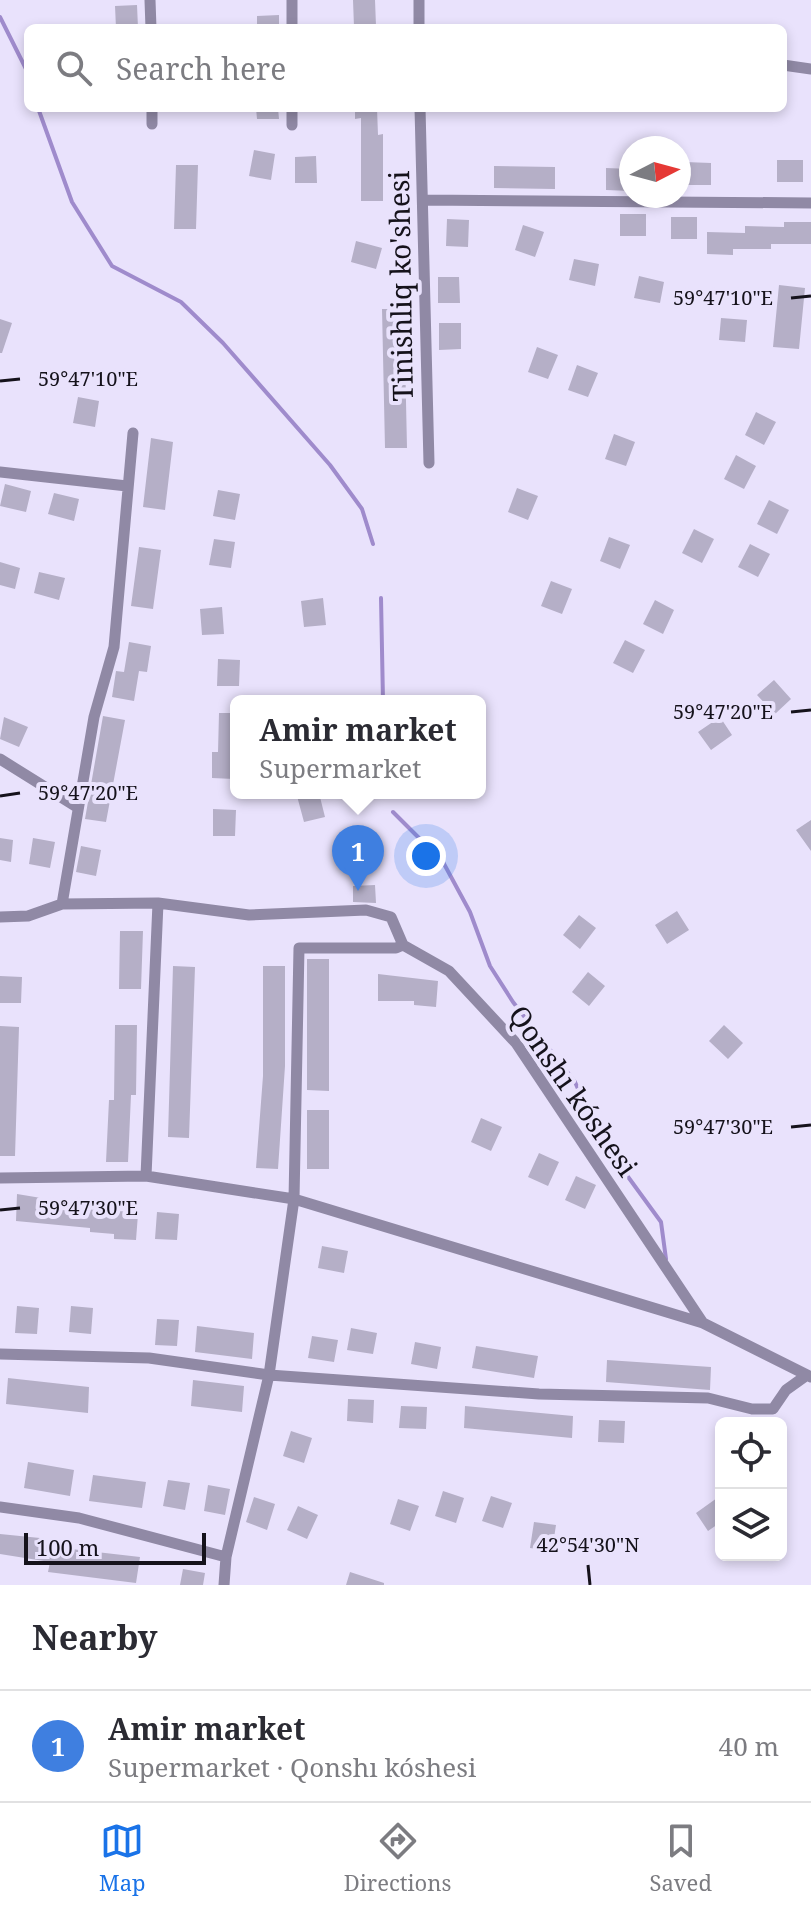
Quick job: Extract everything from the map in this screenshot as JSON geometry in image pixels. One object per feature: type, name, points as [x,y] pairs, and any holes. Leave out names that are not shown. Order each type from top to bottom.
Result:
[{"type":"street","points":[[150,0],[151,24]]},
{"type":"street","points":[[292,0],[292,24]]},
{"type":"street","points":[[419,0],[419,24]]},
{"type":"street","points":[[787,66],[811,69]]},
{"type":"street","points":[[152,112],[152,124]]},
{"type":"street","points":[[292,112],[292,125]]},
{"type":"street","name":"Tinishliq ko'shesi","points":[[420,112],[429,463]]},
{"type":"street","points":[[424,200],[811,203]]},
{"type":"street","points":[[62,904],[94,717],[114,647],[133,433]]},
{"type":"street","points":[[0,472],[127,486]]},
{"type":"street","points":[[0,759],[77,807]]},
{"type":"street","points":[[146,1176],[158,903]]},
{"type":"street","name":"Qonshı kóshesi","points":[[0,917],[28,916],[62,904],[158,903],[249,915],[366,910],[391,917],[403,945],[449,971],[516,1043],[703,1323]]},
{"type":"street","points":[[224,1585],[226,1557],[269,1375],[294,1199],[299,948],[334,951],[403,945]]},
{"type":"street","name":"Qonshı kóshesi","points":[[0,1178],[146,1176],[294,1199],[703,1323],[809,1376]]},
{"type":"street","points":[[0,1354],[149,1358],[269,1375],[539,1394],[708,1398],[752,1409],[773,1409],[786,1390],[809,1376]]},
{"type":"street","points":[[0,1507],[79,1518],[226,1557]]},
{"type":"building","points":[[353,0],[375,0],[376,24],[354,24]]},
{"type":"building","points":[[137,5],[138,24],[116,24],[115,6]]},
{"type":"building","points":[[279,15],[279,24],[257,24],[257,16]]},
{"type":"building","points":[[256,112],[278,112],[279,119],[257,119]]},
{"type":"building","points":[[355,112],[377,112],[378,135],[383,134],[383,201],[361,201],[361,118],[355,119]]},
{"type":"building","points":[[254,150],[275,154],[271,180],[249,176]]},
{"type":"building","points":[[316,156],[317,183],[295,183],[295,157]]},
{"type":"building","points":[[777,160],[803,160],[803,182],[777,182]]},
{"type":"building","points":[[691,162],[711,163],[711,185],[691,185]]},
{"type":"building","points":[[176,165],[198,165],[196,229],[174,229]]},
{"type":"building","points":[[494,166],[555,167],[555,189],[494,188]]},
{"type":"building","points":[[606,168],[619,169],[619,191],[606,190]]},
{"type":"building","points":[[620,214],[646,214],[646,236],[620,236]]},
{"type":"building","points":[[671,217],[697,217],[697,239],[671,239]]},
{"type":"building","points":[[447,219],[469,220],[468,247],[446,246]]},
{"type":"building","points":[[784,222],[811,222],[811,244],[771,244],[771,249],[733,249],[733,255],[707,254],[707,232],[745,233],[745,226],[784,227]]},
{"type":"building","points":[[523,225],[544,232],[535,257],[515,250]]},
{"type":"building","points":[[356,241],[382,248],[376,269],[351,262]]},
{"type":"building","points":[[574,259],[599,264],[595,286],[569,280]]},
{"type":"building","points":[[639,276],[664,282],[660,303],[634,298]]},
{"type":"building","points":[[438,277],[459,277],[460,303],[438,303]]},
{"type":"building","points":[[779,285],[805,288],[799,349],[773,347]]},
{"type":"building","points":[[382,309],[404,309],[407,448],[385,448]]},
{"type":"building","points":[[721,318],[747,320],[745,342],[719,340]]},
{"type":"building","points":[[0,319],[12,323],[2,353],[0,353]]},
{"type":"building","points":[[439,323],[461,323],[461,349],[439,350]]},
{"type":"building","points":[[537,347],[558,355],[548,379],[528,372]]},
{"type":"building","points":[[577,365],[598,373],[588,397],[568,390]]},
{"type":"building","points":[[78,397],[99,401],[95,427],[73,423]]},
{"type":"building","points":[[756,412],[776,422],[764,445],[745,435]]},
{"type":"building","points":[[614,434],[635,442],[626,466],[605,459]]},
{"type":"building","points":[[151,438],[173,442],[165,510],[143,507]]},
{"type":"building","points":[[736,455],[756,466],[744,489],[724,479]]},
{"type":"building","points":[[5,484],[31,491],[26,512],[0,506]]},
{"type":"building","points":[[517,488],[538,496],[528,520],[508,512]]},
{"type":"building","points":[[218,490],[240,494],[235,520],[213,516]]},
{"type":"building","points":[[54,493],[79,499],[74,521],[48,514]]},
{"type":"building","points":[[769,500],[789,510],[777,534],[757,524]]},
{"type":"building","points":[[694,529],[714,539],[702,563],[682,553]]},
{"type":"building","points":[[609,537],[630,545],[620,569],[600,561]]},
{"type":"building","points":[[214,539],[235,542],[231,568],[209,565]]},
{"type":"building","points":[[750,544],[770,554],[758,577],[738,567]]},
{"type":"building","points":[[139,547],[161,550],[153,609],[131,606]]},
{"type":"building","points":[[0,562],[20,568],[15,589],[0,585]]},
{"type":"building","points":[[39,572],[65,578],[59,600],[34,593]]},
{"type":"building","points":[[551,581],[572,589],[562,614],[541,606]]},
{"type":"building","points":[[323,598],[326,625],[304,627],[301,601]]},
{"type":"building","points":[[655,600],[674,610],[663,634],[643,624]]},
{"type":"building","points":[[222,607],[224,634],[202,635],[200,609]]},
{"type":"building","points":[[625,640],[645,650],[633,673],[613,663]]},
{"type":"building","points":[[129,642],[151,646],[147,672],[139,671],[134,701],[112,697],[116,671],[124,672]]},
{"type":"building","points":[[218,659],[240,660],[239,686],[217,686]]},
{"type":"building","points":[[774,680],[791,699],[775,714],[757,695]]},
{"type":"building","points":[[219,713],[230,713],[230,779],[212,778],[212,752],[218,752]]},
{"type":"building","points":[[103,716],[125,720],[106,822],[85,819]]},
{"type":"building","points":[[4,717],[28,727],[19,747],[0,739]]},
{"type":"building","points":[[720,717],[732,735],[711,750],[698,732]]},
{"type":"building","points":[[298,799],[320,799],[325,817],[304,822]]},
{"type":"building","points":[[213,809],[236,810],[235,836],[213,836]]},
{"type":"building","points":[[811,820],[811,851],[796,830]]},
{"type":"building","points":[[0,838],[13,840],[11,862],[0,860]]},
{"type":"building","points":[[33,838],[55,842],[50,868],[29,864]]},
{"type":"building","points":[[81,846],[101,850],[96,876],[76,872]]},
{"type":"building","points":[[375,885],[376,903],[353,902],[353,886]]},
{"type":"building","points":[[677,911],[689,930],[667,944],[655,925]]},
{"type":"building","points":[[579,915],[596,928],[580,949],[563,935]]},
{"type":"building","points":[[120,931],[143,931],[141,989],[119,989]]},
{"type":"building","points":[[307,959],[329,959],[329,1091],[307,1090]]},
{"type":"building","points":[[173,966],[195,967],[189,1138],[168,1137]]},
{"type":"building","points":[[263,966],[285,966],[285,1066],[278,1169],[256,1168],[263,1076]]},
{"type":"building","points":[[588,972],[605,986],[589,1006],[572,992]]},
{"type":"building","points":[[378,974],[438,981],[436,1007],[414,1005],[414,1001],[378,1001]]},
{"type":"building","points":[[0,976],[22,977],[21,1003],[0,1003]]},
{"type":"building","points":[[115,1025],[137,1025],[136,1095],[131,1095],[128,1162],[106,1162],[109,1100],[114,1100]]},
{"type":"building","points":[[724,1025],[743,1043],[728,1059],[709,1041]]},
{"type":"building","points":[[0,1026],[19,1027],[15,1156],[0,1156]]},
{"type":"building","points":[[307,1110],[329,1110],[329,1169],[307,1169]]},
{"type":"building","points":[[481,1118],[502,1127],[491,1151],[471,1142]]},
{"type":"building","points":[[539,1153],[559,1162],[548,1186],[528,1177]]},
{"type":"building","points":[[576,1176],[596,1185],[585,1209],[565,1200]]},
{"type":"building","points":[[17,1194],[138,1214],[136,1240],[114,1239],[114,1234],[90,1232],[90,1228],[16,1221]]},
{"type":"building","points":[[157,1212],[179,1214],[177,1240],[155,1239]]},
{"type":"building","points":[[322,1246],[348,1251],[344,1273],[318,1268]]},
{"type":"building","points":[[17,1306],[39,1308],[37,1334],[15,1333]]},
{"type":"building","points":[[71,1306],[93,1308],[91,1334],[69,1332]]},
{"type":"building","points":[[157,1319],[179,1320],[177,1346],[155,1345]]},
{"type":"building","points":[[197,1326],[254,1333],[252,1359],[195,1352]]},
{"type":"building","points":[[351,1328],[377,1333],[373,1354],[347,1350]]},
{"type":"building","points":[[312,1336],[338,1340],[334,1362],[308,1358]]},
{"type":"building","points":[[415,1342],[441,1347],[437,1369],[411,1364]]},
{"type":"building","points":[[476,1346],[538,1356],[534,1378],[472,1368]]},
{"type":"building","points":[[607,1360],[711,1367],[710,1390],[606,1382]]},
{"type":"building","points":[[8,1378],[89,1387],[88,1413],[6,1404]]},
{"type":"building","points":[[193,1380],[244,1386],[242,1412],[191,1406]]},
{"type":"building","points":[[348,1399],[374,1400],[373,1423],[347,1421]]},
{"type":"building","points":[[401,1406],[427,1407],[426,1429],[399,1428]]},
{"type":"building","points":[[465,1406],[573,1416],[572,1438],[464,1428]]},
{"type":"building","points":[[599,1420],[625,1421],[624,1443],[598,1442]]},
{"type":"building","points":[[291,1431],[312,1438],[304,1463],[283,1456]]},
{"type":"building","points":[[28,1462],[74,1470],[70,1496],[24,1488]]},
{"type":"building","points":[[93,1475],[146,1482],[142,1508],[89,1501]]},
{"type":"building","points":[[168,1480],[190,1483],[185,1510],[163,1506]]},
{"type":"building","points":[[208,1485],[230,1489],[225,1515],[204,1511]]},
{"type":"building","points":[[443,1491],[464,1498],[456,1523],[435,1516]]},
{"type":"building","points":[[491,1496],[512,1503],[503,1528],[482,1521]]},
{"type":"building","points":[[254,1497],[275,1504],[267,1530],[246,1522]]},
{"type":"building","points":[[398,1499],[419,1506],[410,1531],[390,1524]]},
{"type":"building","points":[[715,1499],[715,1526],[708,1531],[696,1513]]},
{"type":"building","points":[[298,1506],[318,1515],[307,1539],[287,1530]]},
{"type":"building","points":[[534,1522],[556,1525],[552,1551],[530,1548]]},
{"type":"building","points":[[0,1534],[40,1538],[39,1544],[140,1557],[136,1583],[48,1572],[50,1562],[0,1554]]},
{"type":"building","points":[[183,1569],[205,1573],[203,1585],[180,1585]]},
{"type":"building","points":[[350,1572],[384,1583],[384,1585],[346,1585]]},
{"type":"waterway","points":[[0,17],[24,65]]},
{"type":"waterway","points":[[39,112],[72,202],[112,266],[181,302],[223,343],[330,465],[362,509],[373,544]]},
{"type":"waterway","points":[[381,598],[383,695]]},
{"type":"waterway","points":[[393,812],[443,862],[470,912],[490,966],[513,1002],[575,1082],[599,1137],[661,1222],[666,1259]]},
{"type":"place","name":"Amir market","points":[[358,891]]}]
